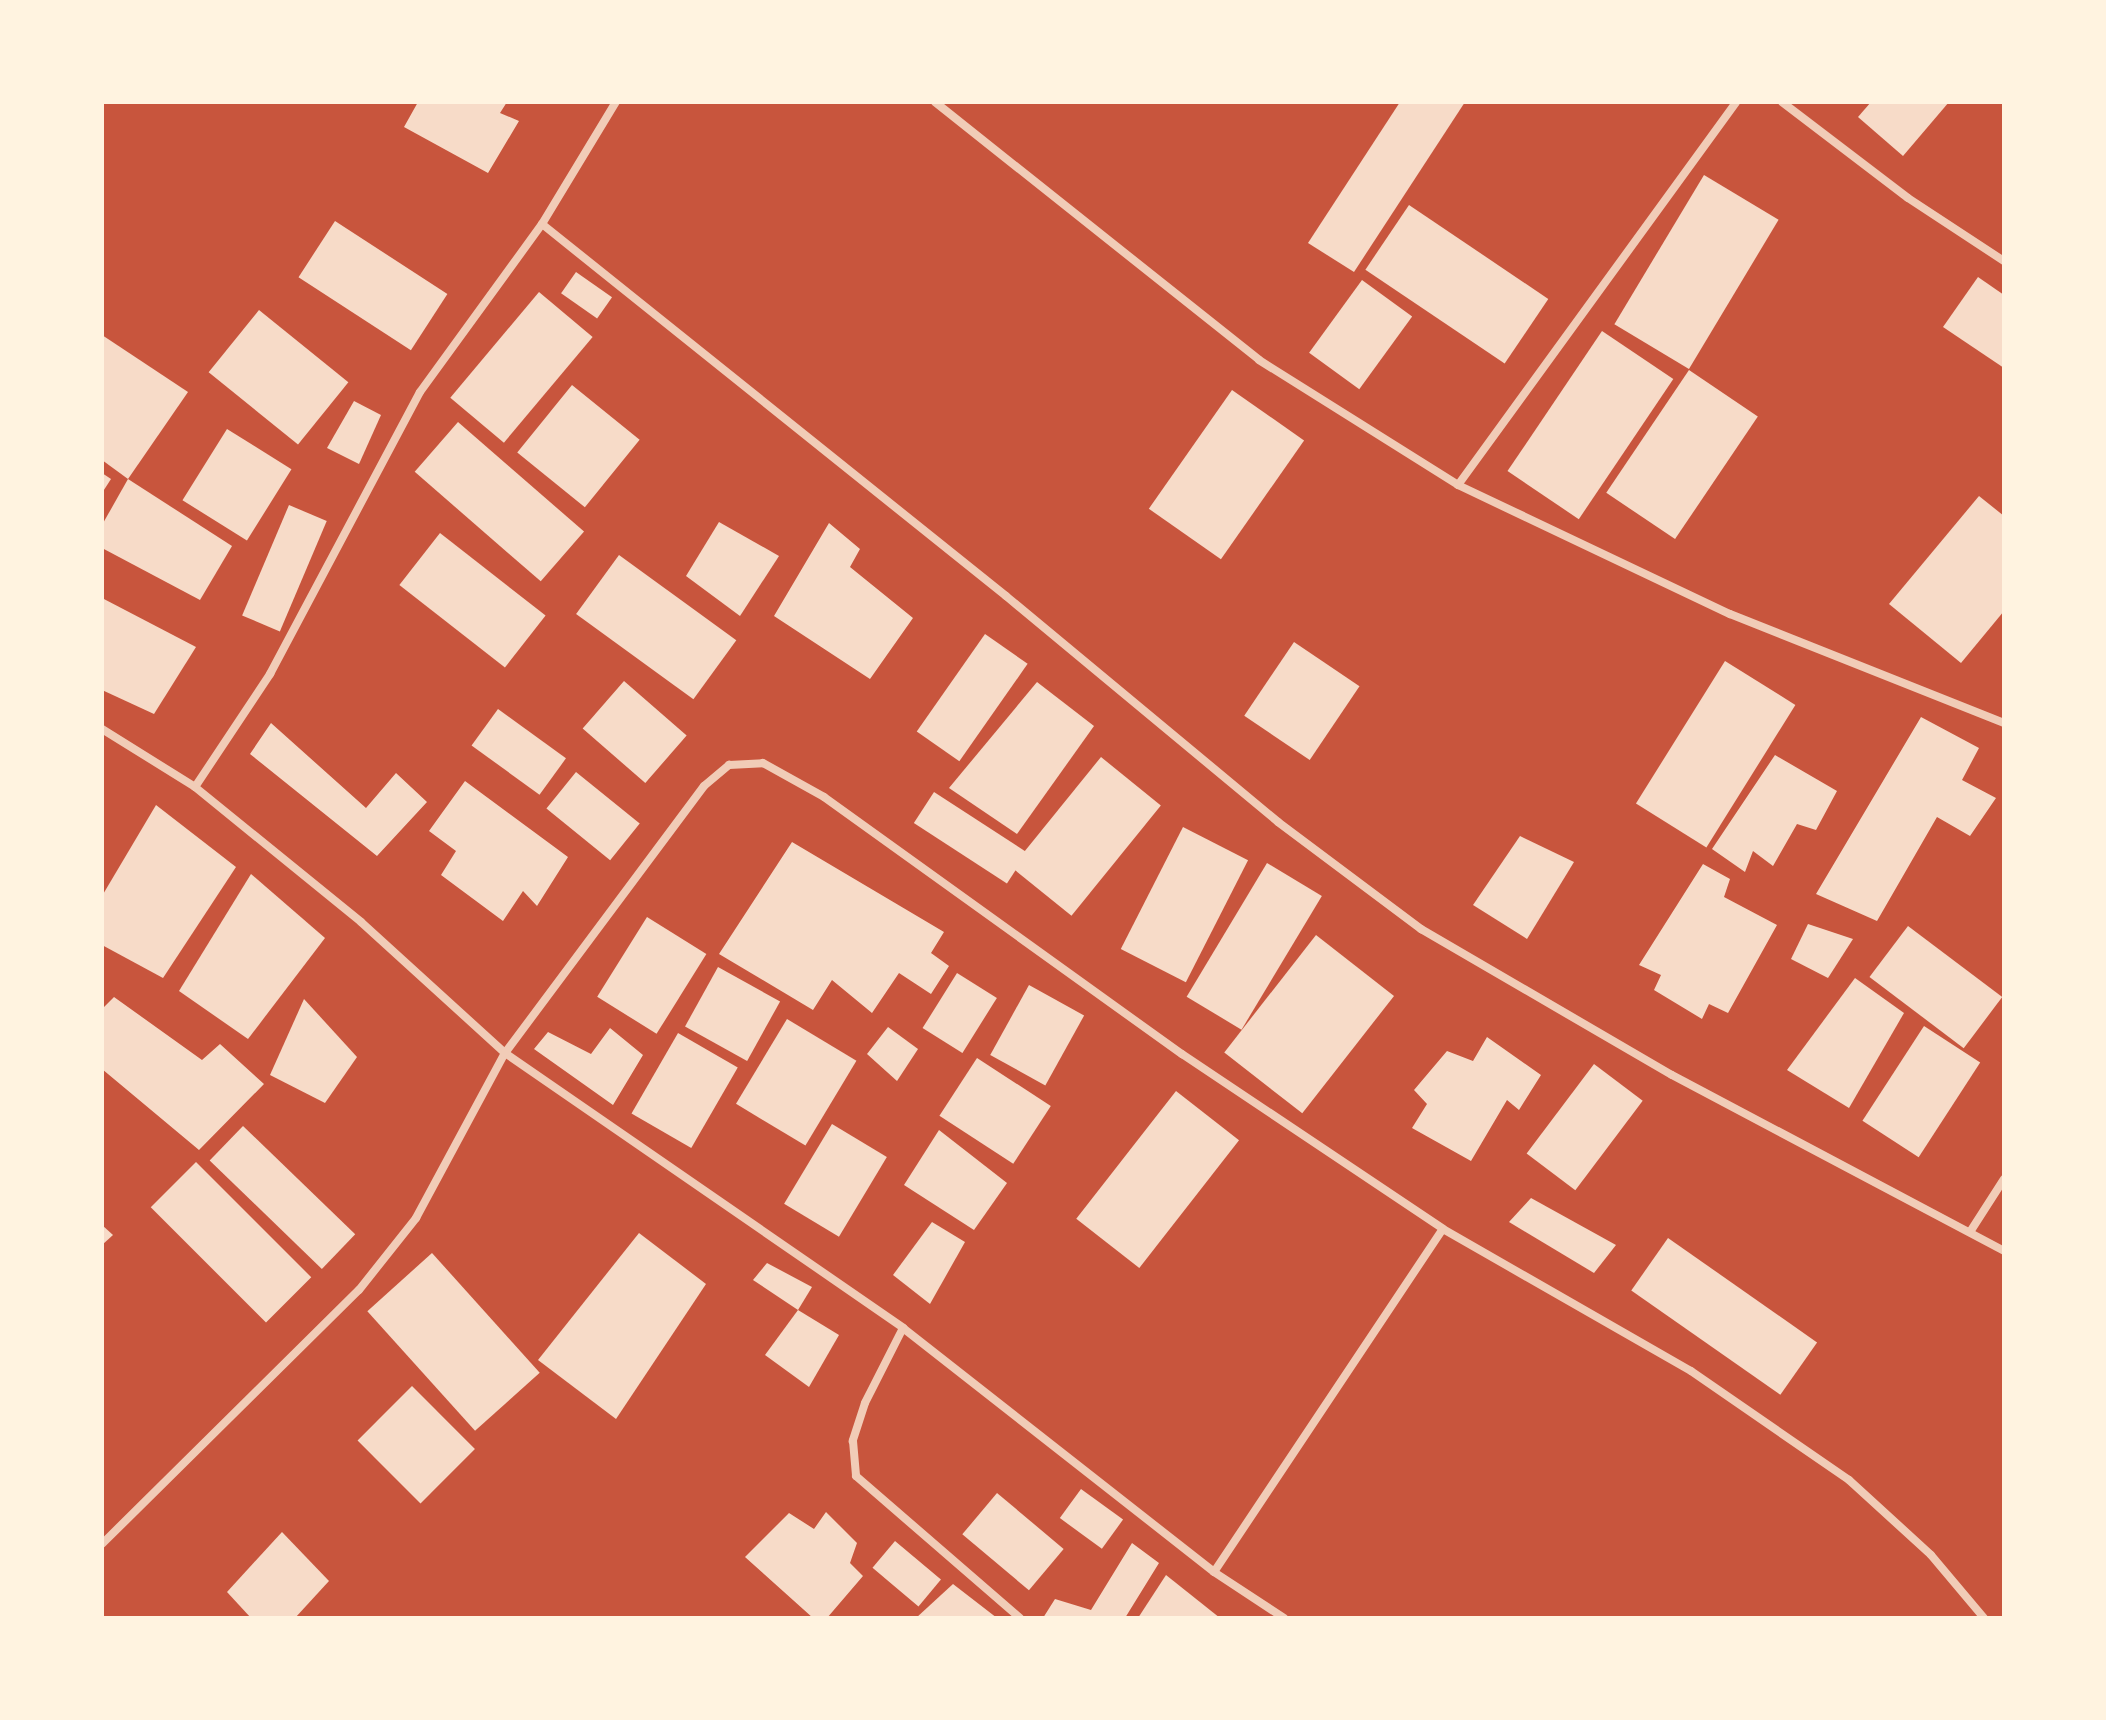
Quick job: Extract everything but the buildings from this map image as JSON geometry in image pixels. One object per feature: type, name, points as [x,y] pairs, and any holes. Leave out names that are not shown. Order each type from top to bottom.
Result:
[{"type":"street","points":[[195,787],[270,674],[420,392],[542,224],[616,102]]},
{"type":"street","points":[[935,102],[1259,360],[1458,485],[1730,614],[2004,723]]},
{"type":"street","points":[[1458,485],[1736,102]]},
{"type":"street","points":[[1782,102],[1908,198],[2004,261]]},
{"type":"street","points":[[542,224],[970,567],[1278,822],[1421,929],[1672,1075],[2004,1251]]},
{"type":"street","points":[[102,729],[195,787],[361,922],[505,1053],[903,1328],[1214,1572],[1284,1618]]},
{"type":"street","points":[[102,1544],[359,1290],[416,1218],[505,1053],[704,786],[729,765],[763,763],[824,797],[1182,1054],[1443,1229],[1691,1371],[1849,1480],[1931,1555],[1984,1618]]},
{"type":"street","points":[[1970,1232],[2004,1179]]},
{"type":"street","points":[[1214,1572],[1443,1229]]},
{"type":"street","points":[[903,1328],[865,1403],[853,1441],[856,1476],[1020,1618]]}]
